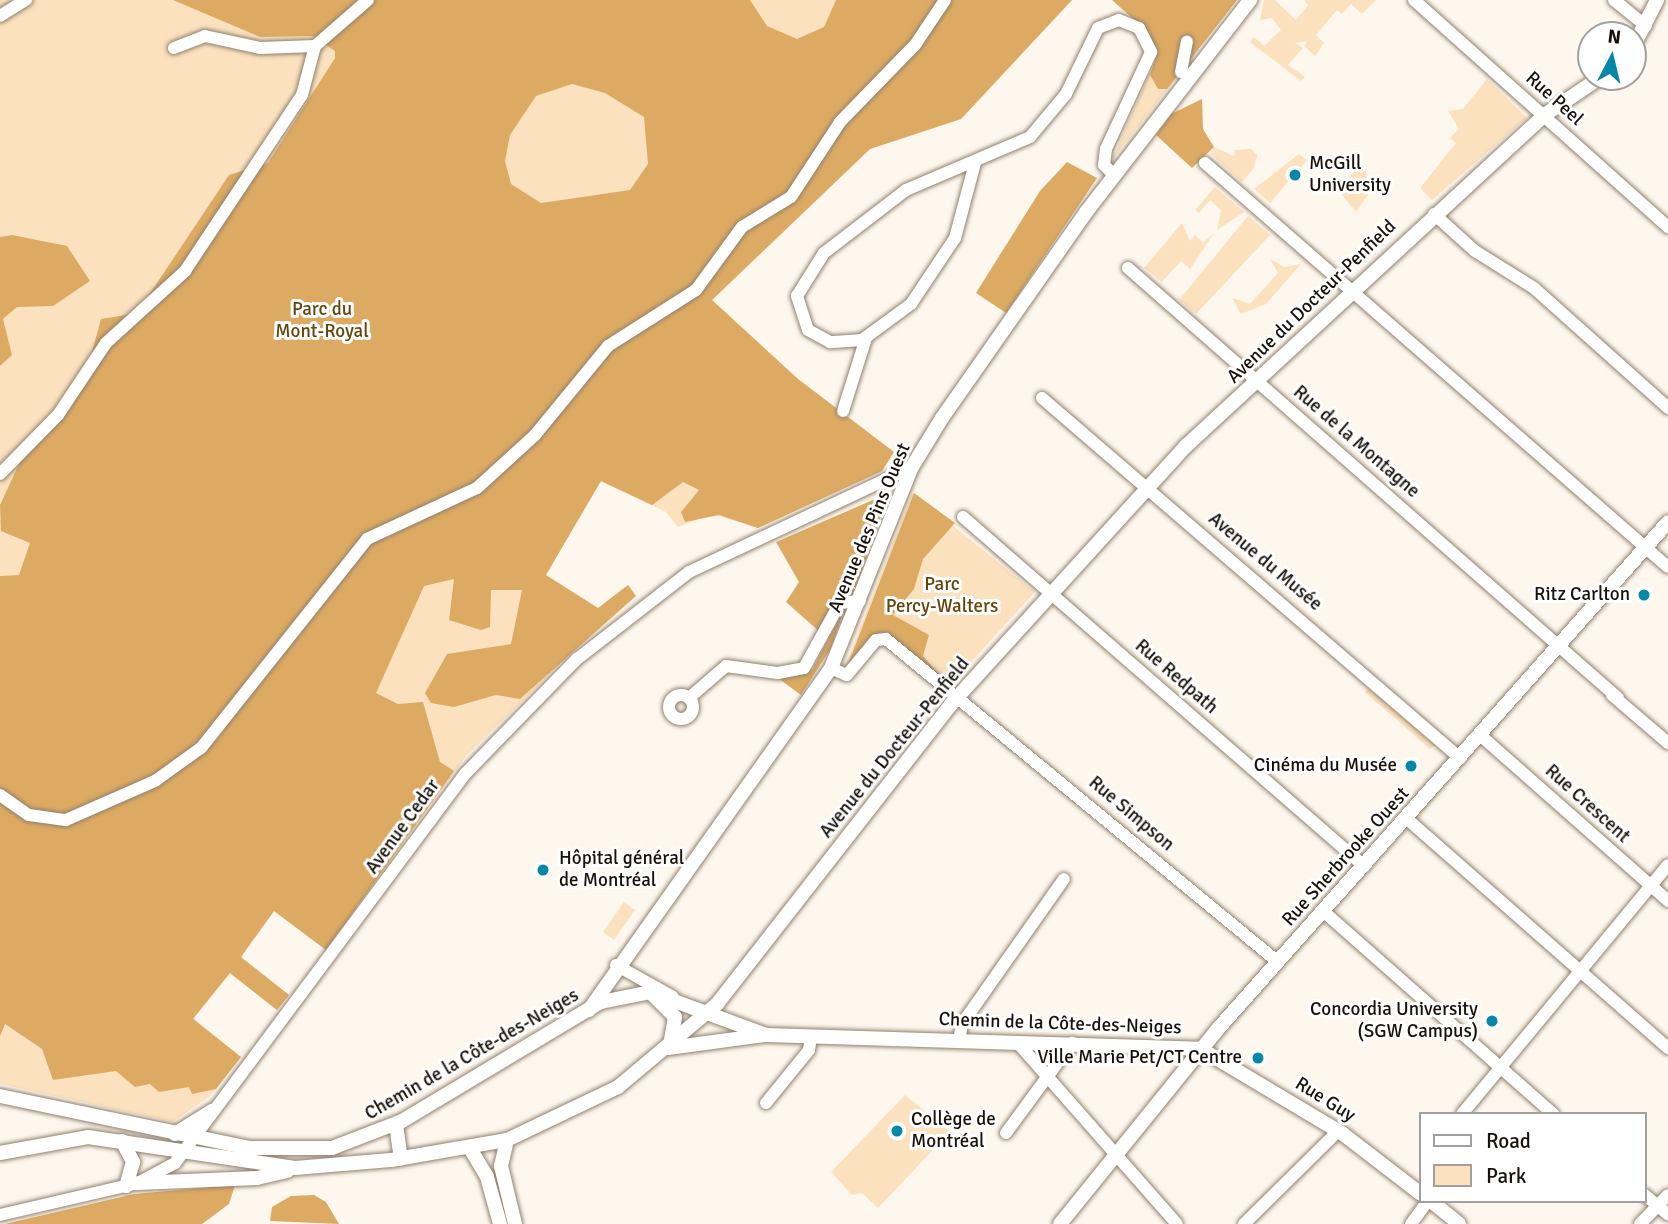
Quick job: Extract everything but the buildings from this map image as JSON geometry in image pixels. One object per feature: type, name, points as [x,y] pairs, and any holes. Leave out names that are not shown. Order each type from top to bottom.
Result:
[{"type":"main road","name":"Avenue des Pins Ouest","points":[[588,1010],[617,965],[831,667],[860,601],[912,467],[1114,175],[1250,0]]},
{"type":"main road","points":[[1647,24],[1657,0]]},
{"type":"main road","name":"Avenue du Docteur-Penfield","points":[[0,1153],[66,1139],[122,1141],[185,1153],[295,1168],[471,1150],[507,1140],[592,1103],[668,1048],[710,1011],[958,696],[1200,431],[1259,384],[1434,214],[1543,116],[1580,91]]},
{"type":"main road","name":"Rue Sherbrooke Ouest","points":[[1060,1224],[1201,1049],[1668,522]]},
{"type":"main road","points":[[650,992],[675,1017],[668,1048],[766,1035]]},
{"type":"main road","name":"Chemin de la Côte-des-Neiges","points":[[0,1096],[60,1112],[175,1134],[309,1151],[349,1144],[396,1124],[588,1010],[615,996],[650,992],[673,997],[766,1035],[1201,1049]]},
{"type":"main road","name":"Rue Guy","points":[[1201,1049],[1338,1131],[1420,1193]]},
{"type":"main road","points":[[175,1134],[212,1111]]},
{"type":"main road","points":[[60,1112],[66,1139]]},
{"type":"main road","points":[[396,1124],[401,1159]]},
{"type":"main road","points":[[507,1140],[501,1166],[508,1223]]},
{"type":"main road","points":[[122,1141],[132,1162],[132,1185],[267,1178],[295,1168]]},
{"type":"main road","points":[[471,1150],[508,1223]]},
{"type":"main road","points":[[1432,1203],[1459,1224]]},
{"type":"street","points":[[0,16],[26,0]]},
{"type":"street","points":[[0,474],[58,415],[106,342],[185,271],[303,93],[315,46],[368,0]]},
{"type":"street","points":[[0,795],[29,815],[66,820],[155,781],[195,753],[367,539],[477,488],[535,435],[608,346],[696,290],[742,227],[791,197],[840,122],[915,45],[945,0]]},
{"type":"street","name":"Rue Peel","points":[[1414,0],[1668,227]]},
{"type":"street","points":[[1614,0],[1640,21]]},
{"type":"street","points":[[975,163],[964,216],[940,266],[911,304],[866,338],[830,342],[811,333],[797,307],[804,279],[870,213],[922,182],[975,163],[1033,134],[1066,94],[1098,28],[1119,20],[1141,31],[1152,52],[1106,149],[1104,165],[1114,175]]},
{"type":"street","points":[[174,48],[205,36],[260,48],[315,46]]},
{"type":"street","points":[[1181,72],[1187,42]]},
{"type":"street","points":[[1205,163],[1668,567]]},
{"type":"street","points":[[1434,214],[1475,251],[1534,288],[1668,408]]},
{"type":"street","name":"Rue de la Montagne","points":[[1129,268],[1668,743]]},
{"type":"street","points":[[843,411],[866,338]]},
{"type":"street","name":"Avenue du Musée","points":[[1042,398],[1391,694],[1460,758]]},
{"type":"street","name":"Avenue Cedar","points":[[185,1153],[212,1111],[337,952],[469,768],[601,635],[695,568],[912,467]]},
{"type":"street","points":[[879,484],[900,496]]},
{"type":"street","name":"Rue Redpath","points":[[963,517],[1364,866]]},
{"type":"street","points":[[1645,548],[1668,573]]},
{"type":"street","points":[[689,698],[726,666],[783,673],[804,668],[840,603],[860,601]]},
{"type":"street","name":"Rue Simpson","points":[[831,667],[847,675],[884,638],[958,696],[1278,962]]},
{"type":"street","name":"Rue Crescent","points":[[1480,736],[1668,901]]},
{"type":"street","points":[[1406,818],[1668,1048]]},
{"type":"street","points":[[1464,1112],[1668,865]]},
{"type":"street","points":[[959,1040],[962,1024],[1064,879]]},
{"type":"street","points":[[1323,911],[1551,1112]]},
{"type":"street","name":"Chemin de la Côte-des-Neiges","points":[[617,965],[673,997]]},
{"type":"street","points":[[766,1102],[808,1051],[811,1037]]},
{"type":"street","points":[[1017,1042],[1052,1076],[1115,1155],[1177,1224]]},
{"type":"street","points":[[1006,1133],[1052,1076],[1072,1043]]},
{"type":"street","points":[[1244,1224],[1338,1131]]},
{"type":"street","points":[[0,1215],[132,1185],[185,1153]]},
{"type":"street","points":[[1640,1224],[1663,1209],[1668,1195]]},
{"type":"street","points":[[1647,1197],[1663,1209]]},
{"type":"street","points":[[1411,1224],[1427,1203]]},
{"type":"green space","name":"Parc du Mont-Royal","points":[[0,0],[1072,0],[961,119],[870,149],[712,300],[798,379],[894,452],[882,471],[758,528],[712,514],[678,527],[666,512],[600,481],[546,575],[607,618],[466,756],[326,950],[274,911],[240,957],[289,995],[277,1010],[229,973],[193,1018],[241,1057],[210,1096],[173,1122],[0,1084]]},
{"type":"green space","name":"Parc du Mont-Royal","points":[[173,0],[750,0],[767,26],[797,39],[824,27],[836,0],[1072,0],[961,119],[870,149],[712,300],[798,379],[894,452],[882,471],[758,528],[719,515],[685,522],[681,512],[699,490],[683,482],[652,505],[601,481],[546,575],[598,608],[628,585],[636,596],[520,699],[496,695],[454,707],[431,703],[425,693],[447,654],[511,644],[522,590],[491,590],[490,627],[481,630],[449,620],[454,579],[424,586],[376,693],[398,704],[423,702],[440,762],[454,771],[326,950],[274,911],[241,957],[289,995],[277,1010],[230,973],[193,1019],[241,1057],[216,1089],[192,1094],[189,1087],[159,1092],[150,1084],[135,1087],[116,1071],[53,1080],[42,1049],[5,1024],[0,1036],[0,576],[19,575],[30,543],[1,531],[0,505],[20,462],[82,389],[101,319],[132,314],[147,298],[229,175],[268,163],[335,58],[335,51],[313,36],[260,37]],"holes":[[[572,84],[605,93],[644,117],[648,164],[630,190],[541,203],[511,184],[505,161],[510,135],[536,96]]]},
{"type":"green space","points":[[1112,0],[1237,0],[1112,160],[1157,57],[1144,27]]},
{"type":"green space","points":[[1112,0],[1237,0],[1167,89],[1158,89],[1150,75],[1157,54],[1149,33]]},
{"type":"green space","points":[[1264,0],[1275,0],[1296,20],[1308,5],[1304,0],[1376,0],[1362,14],[1351,4],[1342,14],[1337,10],[1316,35],[1324,43],[1315,56],[1304,46],[1307,41],[1295,43],[1303,48],[1288,65],[1305,77],[1301,81],[1250,42],[1254,37],[1264,46],[1281,30],[1272,18],[1260,20]]},
{"type":"green space","points":[[1487,79],[1527,118],[1432,200],[1420,188],[1456,143],[1450,138],[1459,129],[1448,111],[1463,109]]},
{"type":"green space","points":[[1202,99],[1203,129],[1214,147],[1192,168],[1156,135],[1171,114]]},
{"type":"green space","points":[[1214,147],[1234,156],[1235,150],[1251,149],[1257,155],[1254,168],[1242,182],[1211,154]]},
{"type":"green space","points":[[1299,154],[1307,160],[1270,203],[1254,189]]},
{"type":"green space","points":[[1067,162],[1097,178],[1006,313],[976,293],[1040,191]]},
{"type":"green space","points":[[1355,170],[1366,171],[1368,195],[1356,212],[1340,192]]},
{"type":"green space","points":[[1215,187],[1244,212],[1217,230],[1221,210],[1210,200],[1199,213],[1195,210]]},
{"type":"green space","points":[[1248,216],[1270,235],[1196,314],[1179,300]]},
{"type":"green space","points":[[1182,223],[1190,241],[1195,235],[1203,243],[1214,233],[1190,269],[1181,261],[1162,282],[1144,268]]},
{"type":"green space","points":[[12,235],[67,246],[90,281],[53,306],[17,307],[3,319],[12,355],[0,366],[0,237]]},
{"type":"green space","points":[[1270,259],[1284,267],[1301,264],[1266,304],[1241,314],[1232,298],[1250,304],[1278,273]]},
{"type":"green space","points":[[889,493],[854,593],[837,600],[821,633],[786,602],[799,582],[776,542]]},
{"type":"green space","name":"Parc Percy-Walters","points":[[912,493],[1035,592],[949,686],[885,633],[846,665]]},
{"type":"green space","points":[[914,493],[955,523],[923,559],[914,589],[893,615],[929,635],[923,656],[940,676],[882,633],[847,667]]},
{"type":"green space","points":[[845,607],[831,648],[801,695],[778,678],[812,670]]},
{"type":"green space","points":[[1368,688],[1435,745],[1430,749],[1365,692]]},
{"type":"green space","points":[[624,902],[635,910],[614,940],[603,932]]},
{"type":"green space","points":[[905,1095],[950,1132],[878,1208],[862,1193],[852,1195],[831,1172]]},
{"type":"green space","points":[[235,1185],[229,1204],[202,1224],[5,1224],[134,1194]]},
{"type":"green space","points":[[314,1195],[326,1202],[339,1224],[270,1221],[272,1207],[291,1196]]},
{"type":"place","name":"McGill University","points":[[1295,175]]},
{"type":"place","name":"Ritz Carlton","points":[[1644,595]]},
{"type":"place","name":"Cinéma du Musée","points":[[1411,766]]},
{"type":"place","name":"Hôpital général de Montréal","points":[[543,870]]},
{"type":"place","name":"Concordia University (SGW Campus)","points":[[1492,1021]]},
{"type":"place","name":"Ville Marie Pet/CT Centre","points":[[1258,1058]]},
{"type":"place","name":"Collège de Montréal","points":[[897,1131]]}]
